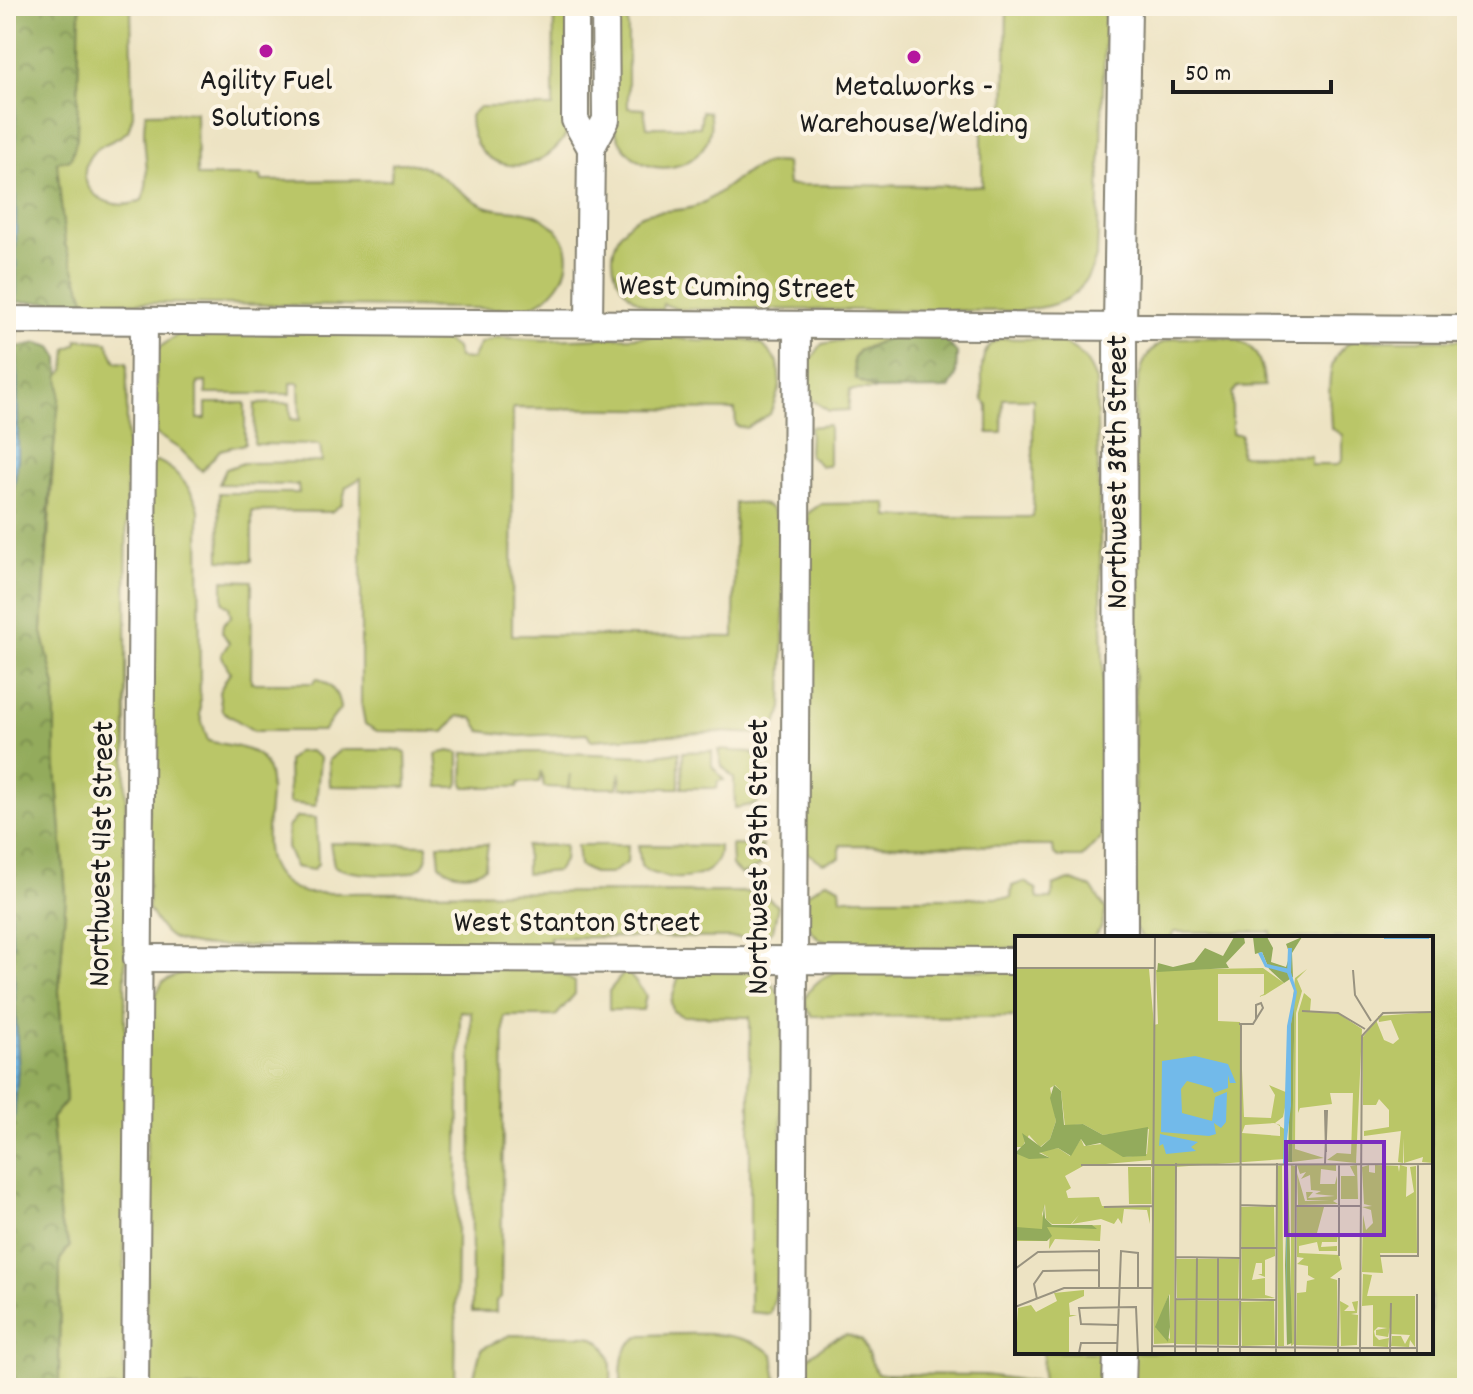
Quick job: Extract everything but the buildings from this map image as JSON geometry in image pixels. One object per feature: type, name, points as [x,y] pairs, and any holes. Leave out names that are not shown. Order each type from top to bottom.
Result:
[{"type":"main road","name":"Northwest 38th Street","points":[[1121,936],[1120,326],[1125,6]]},
{"type":"main road","points":[[1119,1388],[1120,1354]]},
{"type":"street","points":[[575,6],[575,120],[591,148]]},
{"type":"street","points":[[589,322],[591,148],[606,120],[605,6]]},
{"type":"street","name":"West Cuming Street","points":[[6,320],[1467,329]]},
{"type":"street","name":"Northwest 41st Street","points":[[135,1388],[144,321]]},
{"type":"street","name":"Northwest 39th Street","points":[[792,1388],[797,325]]},
{"type":"street","name":"West Stanton Street","points":[[137,958],[1015,961]]},
{"type":"green space","points":[[14,6],[80,6],[77,138],[71,159],[57,162],[65,244],[86,302],[16,302]]},
{"type":"green space","points":[[80,6],[131,6],[133,115],[128,131],[96,150],[88,160],[86,182],[99,198],[120,205],[142,200],[147,179],[146,113],[196,112],[197,176],[261,176],[262,181],[391,180],[392,164],[419,165],[483,205],[535,215],[556,229],[568,255],[561,281],[539,302],[524,309],[86,302],[65,244],[56,162],[71,159]]},
{"type":"green space","points":[[554,6],[569,6],[566,135],[554,150],[540,160],[524,165],[508,165],[493,160],[481,150],[473,136],[470,116],[479,107],[553,107]]},
{"type":"green space","points":[[613,6],[628,6],[628,108],[644,109],[647,127],[700,127],[702,111],[709,112],[710,132],[702,149],[689,160],[673,167],[655,167],[637,160],[622,145],[612,121]]},
{"type":"green space","points":[[1007,6],[1106,6],[1097,254],[1085,282],[1069,298],[1047,306],[1017,311],[678,309],[663,304],[662,310],[646,306],[623,288],[613,261],[614,246],[633,220],[648,213],[699,205],[762,165],[786,163],[788,185],[982,186],[982,116],[1005,116]]},
{"type":"green space","points":[[353,332],[440,338],[456,348],[458,358],[472,359],[480,343],[498,337],[543,340],[660,336],[698,341],[750,340],[762,344],[778,362],[780,387],[770,414],[746,428],[736,426],[735,410],[513,408],[512,635],[734,637],[735,503],[763,505],[771,509],[777,521],[783,572],[782,712],[774,727],[759,734],[718,732],[591,740],[587,733],[519,736],[481,731],[473,718],[458,716],[444,732],[377,731],[365,724],[361,702],[361,478],[346,487],[342,504],[331,512],[252,511],[252,561],[220,560],[219,493],[299,493],[298,485],[219,484],[226,469],[243,463],[322,462],[320,445],[254,444],[255,404],[290,403],[291,419],[300,420],[299,383],[291,383],[291,394],[206,394],[206,382],[198,383],[198,419],[206,419],[206,403],[245,403],[245,444],[220,450],[202,471],[181,450],[156,434],[156,350],[180,333]]},
{"type":"green space","points":[[893,336],[858,351],[853,360],[856,379],[877,390],[850,390],[848,410],[829,411],[806,396],[807,365],[822,344],[860,337]]},
{"type":"green space","points":[[893,336],[944,338],[957,353],[956,376],[949,389],[877,390],[856,379],[853,360],[858,351]]},
{"type":"green space","points":[[1002,338],[1046,340],[1070,347],[1089,365],[1096,381],[1107,821],[1103,835],[1082,857],[1059,857],[1054,854],[1053,846],[840,845],[840,858],[823,863],[804,851],[808,513],[821,504],[887,503],[888,517],[1033,517],[1033,399],[1003,399],[1002,433],[988,433],[982,363],[988,348]]},
{"type":"green space","points":[[1175,338],[1223,338],[1247,345],[1256,354],[1264,386],[1237,387],[1232,393],[1232,434],[1241,434],[1240,455],[1311,456],[1311,465],[1337,465],[1342,460],[1342,435],[1331,428],[1329,391],[1332,367],[1343,347],[1354,340],[1467,340],[1467,1388],[1129,1388],[1132,1354],[1433,1354],[1433,936],[1272,936],[1271,932],[1174,932],[1172,936],[1141,936],[1134,927],[1135,408],[1143,364],[1154,348]]},
{"type":"green space","points":[[77,339],[107,342],[116,362],[127,363],[124,1388],[59,1388],[60,1260],[70,1246],[60,1223],[52,1118],[66,1101],[59,991],[66,895],[55,756],[55,686],[42,632],[59,375],[65,370],[67,349],[77,344]]},
{"type":"green space","points":[[38,343],[52,347],[59,358],[60,392],[50,484],[42,632],[55,686],[55,756],[66,895],[59,991],[66,1101],[52,1118],[60,1223],[70,1246],[60,1260],[59,1388],[6,1388],[6,1228],[18,1063],[6,826],[6,544],[18,457],[17,347]]},
{"type":"green space","points":[[829,425],[829,466],[821,466],[809,455],[810,427]]},
{"type":"green space","points":[[156,461],[170,468],[183,481],[199,510],[200,715],[208,741],[236,746],[256,754],[269,772],[267,849],[272,867],[284,882],[306,893],[746,892],[765,896],[778,906],[773,930],[762,938],[550,937],[550,943],[542,947],[203,946],[176,940],[164,932],[148,908],[150,468]]},
{"type":"green space","points":[[223,580],[252,581],[251,683],[313,683],[317,678],[326,684],[336,694],[340,709],[323,731],[254,731],[222,711],[219,692],[230,672],[221,655],[229,643],[222,632],[223,624],[231,617],[229,607],[223,602]]},
{"type":"green space","points":[[340,750],[401,750],[406,753],[407,787],[330,786],[329,760]]},
{"type":"green space","points":[[718,750],[751,752],[763,763],[762,795],[756,804],[735,808],[734,778],[722,766]]},
{"type":"green space","points":[[310,751],[320,758],[316,806],[289,803],[288,761],[296,752]]},
{"type":"green space","points":[[449,751],[459,753],[459,783],[457,787],[439,787],[436,754]]},
{"type":"green space","points":[[712,751],[712,766],[724,780],[718,781],[717,788],[682,788],[683,752]]},
{"type":"green space","points":[[679,752],[679,788],[621,788],[620,772],[617,788],[570,788],[570,774],[568,788],[544,787],[541,771],[539,782],[519,783],[518,787],[465,787],[463,783],[464,753],[648,756]]},
{"type":"green space","points":[[297,817],[316,818],[318,864],[313,870],[295,867],[287,848],[288,827]]},
{"type":"green space","points":[[330,843],[427,845],[426,858],[420,868],[403,874],[351,872],[334,866]]},
{"type":"green space","points":[[438,844],[488,844],[485,867],[468,874],[451,871],[440,865]]},
{"type":"green space","points":[[565,845],[564,861],[557,871],[526,874],[526,846]]},
{"type":"green space","points":[[577,845],[628,845],[627,863],[610,874],[595,874],[579,866]]},
{"type":"green space","points":[[638,845],[719,846],[717,859],[711,868],[701,874],[676,878],[651,872],[641,866]]},
{"type":"green space","points":[[731,845],[762,846],[760,866],[741,875],[732,866]]},
{"type":"green space","points":[[1069,880],[1092,888],[1106,910],[1101,928],[1095,936],[1015,936],[1015,949],[835,947],[834,943],[820,940],[807,926],[805,895],[827,881],[840,887],[841,898],[1011,898],[1012,886],[1024,882],[1036,889],[1038,899],[1052,899],[1053,886]]},
{"type":"green space","points":[[196,966],[552,969],[575,982],[575,994],[556,1016],[504,1016],[501,1297],[496,1301],[496,1312],[472,1312],[471,1012],[460,1011],[455,1388],[146,1388],[147,1010],[163,982]]},
{"type":"green space","points":[[714,969],[748,971],[766,978],[779,994],[783,1006],[780,1279],[770,1314],[750,1312],[750,1017],[682,1016],[673,1011],[671,1003],[678,978]]},
{"type":"green space","points":[[842,969],[1015,970],[1015,1017],[812,1016],[807,1008],[808,993],[827,976]]},
{"type":"green space","points":[[623,974],[629,974],[646,995],[643,1010],[609,1010],[609,991]]},
{"type":"green space","points":[[711,1334],[744,1339],[773,1354],[778,1388],[621,1388],[625,1350],[643,1335]]},
{"type":"green space","points":[[510,1335],[589,1336],[597,1340],[607,1350],[611,1388],[471,1388],[481,1349]]},
{"type":"green space","points":[[847,1335],[862,1340],[877,1374],[985,1375],[1042,1383],[1043,1354],[1103,1354],[1103,1388],[802,1388],[804,1360]]},
{"type":"water","points":[[6,6],[14,6],[18,457],[6,544]]},
{"type":"water","points":[[6,826],[18,1063],[6,1228]]},
{"type":"place","name":"Agility Fuel Solutions","points":[[266,51]]},
{"type":"place","name":"Metalworks - Warehouse/Welding","points":[[914,57]]}]
